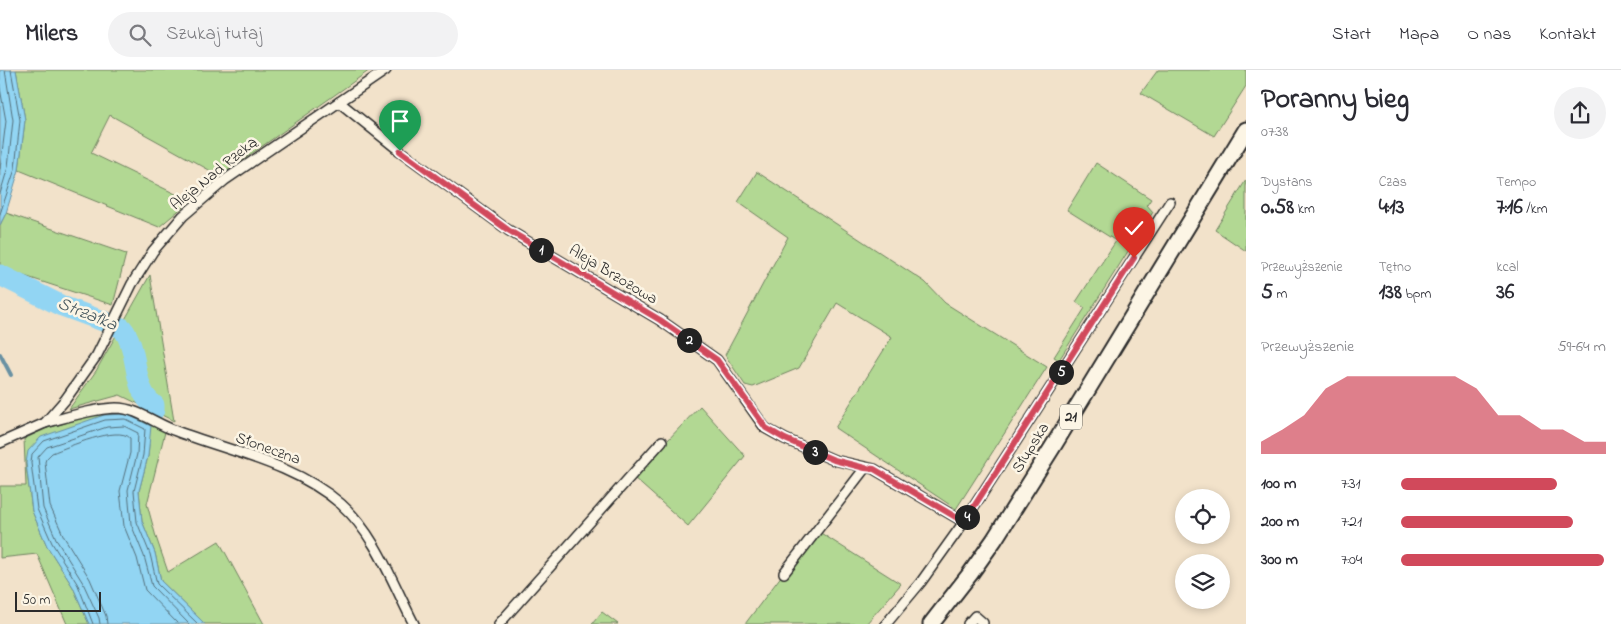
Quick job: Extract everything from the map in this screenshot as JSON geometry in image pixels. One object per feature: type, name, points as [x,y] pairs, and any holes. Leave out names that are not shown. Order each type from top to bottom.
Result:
[{"type":"main road","name":"Słupska","points":[[931,624],[994,540],[1246,130]]},
{"type":"street","name":"Aleja Nad Rzeką","points":[[0,443],[45,423],[82,378],[97,355],[132,284],[153,251],[183,216],[225,180],[386,70]]},
{"type":"street","name":"Aleja Brzozowa","points":[[339,102],[400,151],[508,230],[660,320],[717,360],[766,428],[785,439],[834,460],[874,469],[964,522]]},
{"type":"street","points":[[886,624],[921,582],[964,522],[1170,202]]},
{"type":"street","name":"Słoneczna","points":[[45,423],[93,411],[117,408],[132,411],[173,430],[284,469],[306,479],[342,505],[363,528],[414,624]]},
{"type":"street","points":[[499,624],[662,441]]},
{"type":"street","points":[[784,573],[865,468]]},
{"type":"street","points":[[968,624],[975,616],[983,623]]},
{"type":"green space","points":[[16,70],[370,70],[220,176],[110,115],[91,153],[190,201],[159,227],[19,170],[25,120]]},
{"type":"green space","points":[[1158,70],[1246,70],[1246,86],[1214,136],[1141,93]]},
{"type":"green space","points":[[1096,163],[1151,199],[1147,205],[1153,212],[1059,360],[1054,357],[1085,308],[1076,302],[1116,241],[1067,210]]},
{"type":"green space","points":[[757,172],[925,282],[945,303],[1047,367],[956,509],[835,428],[892,337],[837,303],[799,368],[753,387],[745,385],[725,355],[788,237],[738,202]]},
{"type":"green space","points":[[1246,180],[1246,251],[1215,230]]},
{"type":"green space","points":[[6,213],[126,254],[113,305],[0,268],[0,225]]},
{"type":"green space","points":[[150,275],[174,421],[120,395],[69,409],[96,371]]},
{"type":"green space","points":[[700,406],[745,456],[688,526],[633,477]]},
{"type":"green space","points":[[104,412],[130,415],[150,423],[165,432],[147,504],[168,572],[219,541],[264,624],[205,624],[161,581],[155,553],[142,521],[139,491],[148,456],[149,444],[26,463],[32,511],[47,546],[73,587],[89,624],[67,624],[37,554],[0,558],[0,486],[26,486],[24,439],[47,428]]},
{"type":"green space","points":[[816,530],[901,584],[866,624],[745,624]]},
{"type":"green space","points":[[602,612],[618,624],[592,624]]},
{"type":"water","points":[[0,70],[16,70],[25,120],[19,170],[6,213],[0,225]]},
{"type":"water","points":[[126,414],[151,426],[148,456],[139,491],[142,521],[155,553],[161,581],[205,624],[89,624],[73,587],[47,546],[32,511],[26,463],[28,451],[41,437],[104,415]]},
{"type":"waterway","name":"Strzałka","points":[[0,275],[62,306],[122,328],[128,337],[142,390],[154,405],[154,410]]},
{"type":"waterway","points":[[0,354],[11,375]]},
{"type":"route","points":[[400,151],[508,230],[660,320],[717,360],[766,428],[785,439],[834,460],[874,469],[964,522],[1134,258]]}]
